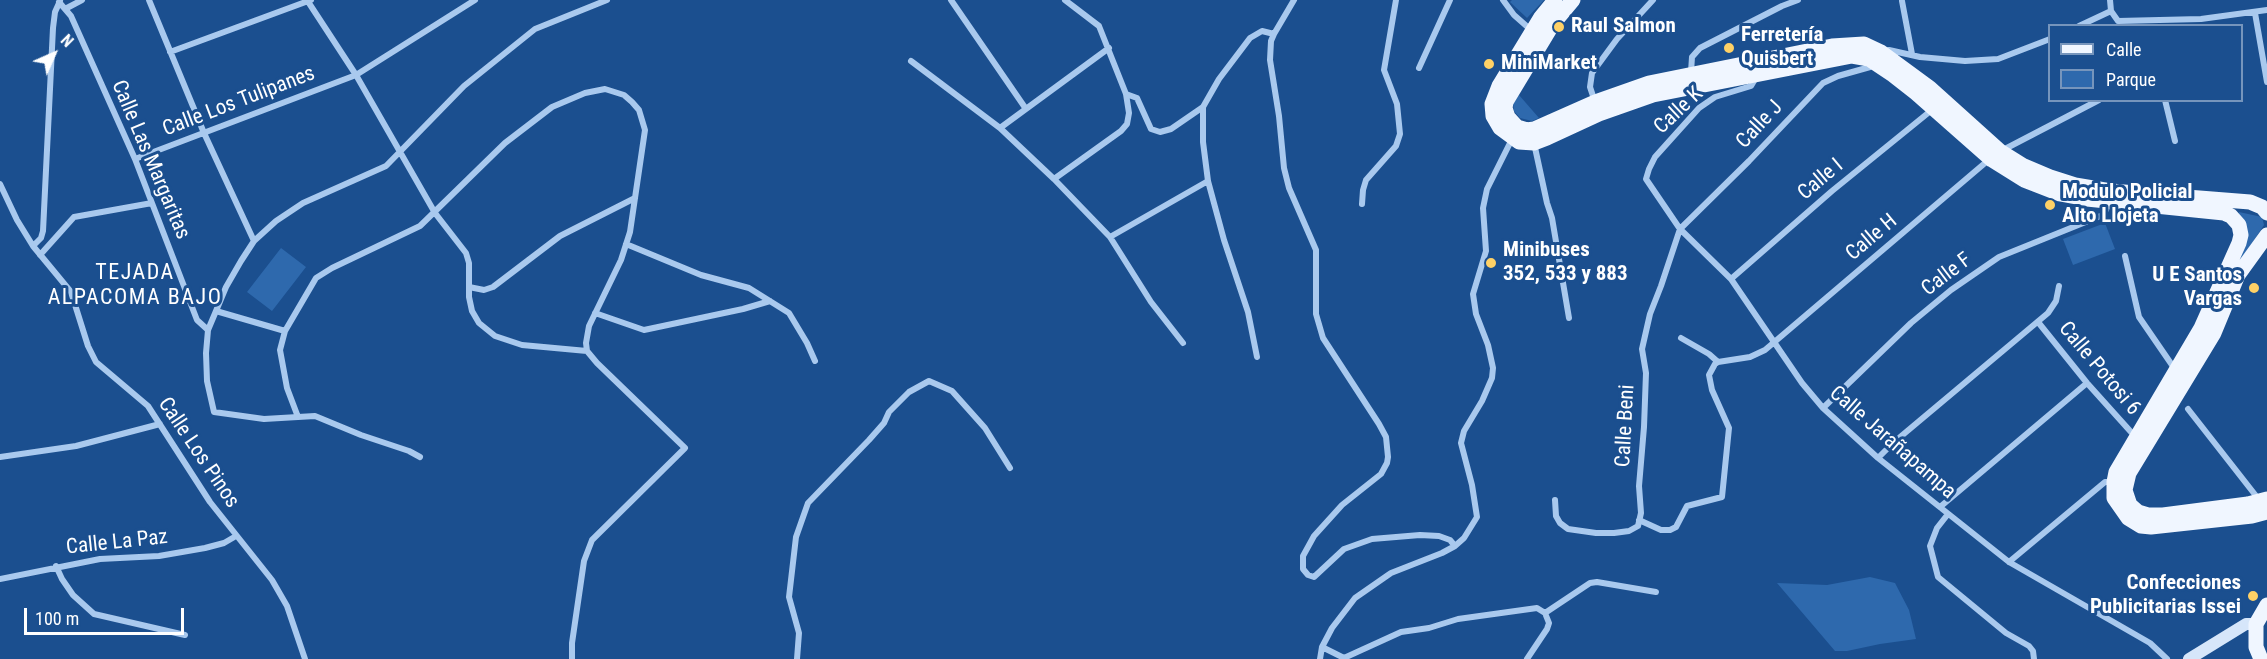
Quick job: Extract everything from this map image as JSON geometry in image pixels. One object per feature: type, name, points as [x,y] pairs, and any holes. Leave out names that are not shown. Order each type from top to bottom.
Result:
[{"type":"main road","points":[[1538,35],[1541,17],[1555,0]]},
{"type":"main road","points":[[1572,0],[1538,35],[1498,86],[1492,104],[1496,123],[1515,133],[1527,143],[1534,143],[1597,108],[1649,83],[1851,56],[1878,57],[1930,88],[1996,156]]},
{"type":"main road","points":[[1878,57],[1934,108],[1996,156],[2049,177],[2111,197],[2224,213],[2231,216],[2239,225],[2241,235],[2239,243],[2183,372]]},
{"type":"main road","points":[[1515,133],[1597,108]]},
{"type":"main road","points":[[2111,197],[2250,202],[2265,207]]},
{"type":"main road","points":[[2265,506],[2148,515],[2130,505],[2119,483],[2129,473],[2143,439],[2183,372],[2214,333],[2238,275],[2267,235]]},
{"type":"main road","points":[[2261,659],[2256,647],[2267,605]]},
{"type":"street","points":[[65,9],[82,0]]},
{"type":"street","points":[[149,0],[204,134],[254,242]]},
{"type":"street","points":[[170,52],[309,0],[356,75],[435,213],[466,253],[469,263],[472,310],[479,322],[495,336],[522,345],[587,351]]},
{"type":"street","name":"Calle Los Tulipanes","points":[[135,159],[356,75],[475,0]]},
{"type":"street","points":[[420,457],[315,416],[264,419],[214,412],[207,381],[206,353],[208,330],[216,310],[226,287],[254,242],[276,221],[303,203],[386,166],[464,86],[535,29],[607,0]]},
{"type":"street","points":[[951,0],[1026,109]]},
{"type":"street","points":[[1054,179],[1121,131],[1127,124],[1129,113],[1126,94],[1099,26],[1065,0]]},
{"type":"street","points":[[1294,0],[1271,41],[1270,60],[1284,168],[1289,188],[1316,250],[1316,314],[1323,338],[1383,430],[1388,457],[1381,474],[1342,505],[1314,536],[1304,556],[1303,569],[1308,575],[1314,577],[1344,549],[1372,539],[1420,534],[1439,536],[1450,540],[1455,546]]},
{"type":"street","points":[[1362,204],[1366,180],[1396,146],[1400,134],[1397,104],[1384,70],[1396,0]]},
{"type":"street","points":[[1419,68],[1450,0]]},
{"type":"street","points":[[1503,0],[1514,15],[1538,35]]},
{"type":"street","points":[[1597,108],[1590,87],[1592,73],[1617,39],[1653,0]]},
{"type":"street","points":[[1692,79],[1692,57],[1700,48],[1798,0]]},
{"type":"street","points":[[2110,0],[2112,11],[2118,21],[2132,19],[2150,23],[2201,20],[2267,10]]},
{"type":"street","points":[[33,246],[41,238],[43,231],[53,28],[55,12],[60,1]]},
{"type":"street","name":"Calle Las Margaritas","points":[[60,1],[71,16],[135,159],[197,320],[208,330]]},
{"type":"street","points":[[1902,1],[1912,54]]},
{"type":"street","points":[[2083,24],[2112,11]]},
{"type":"street","points":[[2255,13],[2267,82]]},
{"type":"street","points":[[1126,94],[1137,98],[1151,129],[1160,132],[1172,129],[1203,107],[1219,79],[1250,38],[1262,31],[1274,34]]},
{"type":"street","points":[[1878,57],[1888,50],[1920,57],[1965,61],[1998,59],[2048,39]]},
{"type":"street","points":[[1000,128],[1109,48]]},
{"type":"street","name":"Calle J","points":[[1680,229],[1823,83],[1838,75],[1870,67],[1878,57]]},
{"type":"street","points":[[911,61],[1000,128],[1110,237],[1151,302],[1183,343]]},
{"type":"street","name":"Calle K","points":[[1654,157],[1710,99],[1750,86],[1754,81],[1747,69]]},
{"type":"street","points":[[298,417],[282,370],[280,350],[285,331],[316,278],[420,226],[497,150],[536,117],[552,107],[585,93],[605,89],[624,95],[639,110],[645,130],[626,244],[621,260],[589,327],[587,351],[685,448],[592,540],[584,561],[572,643],[573,659]]},
{"type":"street","name":"Calle H","points":[[1718,362],[1750,357],[1765,350],[1996,156],[2094,102]]},
{"type":"street","points":[[2165,102],[2175,141]]},
{"type":"street","points":[[1203,107],[1203,142],[1208,181],[1224,240],[1248,312],[1257,357]]},
{"type":"street","name":"Calle I","points":[[1731,279],[1832,191],[1934,108]]},
{"type":"street","points":[[1320,659],[1322,647],[1344,611],[1355,598],[1391,573],[1442,554],[1455,546],[1464,538],[1477,517],[1461,443],[1464,431],[1482,401],[1493,368],[1476,314],[1473,294],[1486,251],[1483,208],[1487,189],[1515,133]]},
{"type":"street","points":[[1534,143],[1552,218],[1569,318]]},
{"type":"street","name":"Calle Jarañapampa","points":[[1654,157],[1646,179],[1680,229],[1731,279],[1802,383],[1823,408],[1878,458],[2009,562],[2150,643],[2167,659]]},
{"type":"street","points":[[1110,237],[1208,181]]},
{"type":"street","name":"Calle Los Pinos","points":[[0,184],[17,220],[33,246],[71,292],[88,346],[96,362],[148,406],[210,502],[272,580],[287,606],[305,659]]},
{"type":"street","name":"Calle F","points":[[1823,408],[1911,323],[1951,290],[1999,257],[2103,214],[2109,208],[2111,197]]},
{"type":"street","points":[[469,287],[484,290],[493,287],[561,236],[635,198]]},
{"type":"street","points":[[40,255],[74,217],[152,203]]},
{"type":"street","name":"Calle Beni","points":[[1639,520],[1646,373],[1642,349],[1645,332],[1680,229]]},
{"type":"street","points":[[626,244],[701,275],[749,288],[789,313],[815,361]]},
{"type":"street","points":[[2125,256],[2139,317],[2172,365],[2183,372]]},
{"type":"street","points":[[1878,458],[2048,313],[2056,301],[2059,286]]},
{"type":"street","points":[[595,313],[644,330],[770,301]]},
{"type":"street","points":[[216,310],[285,331]]},
{"type":"street","name":"Calle Potosi 6","points":[[2038,322],[2087,383],[2131,432],[2143,439]]},
{"type":"street","points":[[1555,500],[1556,516],[1568,530],[1614,533],[1638,526],[1639,520],[1661,530],[1670,530],[1676,527],[1687,506],[1722,497],[1729,428],[1712,390],[1709,375],[1718,362],[1709,354],[1681,338]]},
{"type":"street","points":[[797,659],[799,633],[789,597],[795,537],[808,503],[869,440],[884,423],[889,411],[909,392],[929,381],[952,391],[985,428],[1010,468]]},
{"type":"street","points":[[1940,507],[2087,383]]},
{"type":"street","points":[[2188,409],[2265,506]]},
{"type":"street","points":[[0,457],[76,447],[160,424]]},
{"type":"street","points":[[2009,562],[2105,482],[2119,483]]},
{"type":"street","points":[[1948,514],[1937,528],[1930,546],[1938,577],[2006,633],[2029,646],[2033,651],[2034,659]]},
{"type":"street","name":"Calle La Paz","points":[[0,579],[100,559],[159,555],[205,548],[224,543],[236,536]]},
{"type":"street","points":[[56,566],[73,595],[94,614],[185,635]]},
{"type":"street","points":[[1545,613],[1590,583],[1597,582],[1656,592]]},
{"type":"street","points":[[1322,647],[1344,658],[1401,632],[1458,619],[1537,608],[1545,613],[1549,623],[1527,659]]},
{"type":"street","points":[[2190,659],[2247,624],[2261,626]]},
{"type":"green space","points":[[1512,0],[1544,0],[1527,18],[1510,2]]},
{"type":"green space","points":[[1519,95],[1539,118],[1532,121],[1520,118],[1514,111],[1513,104]]},
{"type":"green space","points":[[2239,212],[2262,217],[2264,225],[2233,272]]},
{"type":"green space","points":[[2105,223],[2115,249],[2073,265],[2063,239]]},
{"type":"green space","points":[[281,248],[306,267],[272,311],[247,292]]},
{"type":"green space","points":[[1870,577],[1895,583],[1909,610],[1916,639],[1835,651],[1777,583],[1827,585]]},
{"type":"place","name":"Raul Salmon","points":[[1559,27]]},
{"type":"place","name":"Ferretería Quisbert","points":[[1729,48]]},
{"type":"place","name":"MiniMarket","points":[[1489,64]]},
{"type":"place","name":"Modulo Policial Alto Llojeta","points":[[2050,205]]},
{"type":"place","name":"Minibuses 352, 533 y 883","points":[[1491,263]]},
{"type":"place","name":"U E Santos Vargas","points":[[2254,288]]},
{"type":"place","name":"Confecciones Publicitarias Issei","points":[[2253,596]]},
{"type":"district","name":"TEJADA ALPACOMA BAJO","points":[[135,286]]}]
